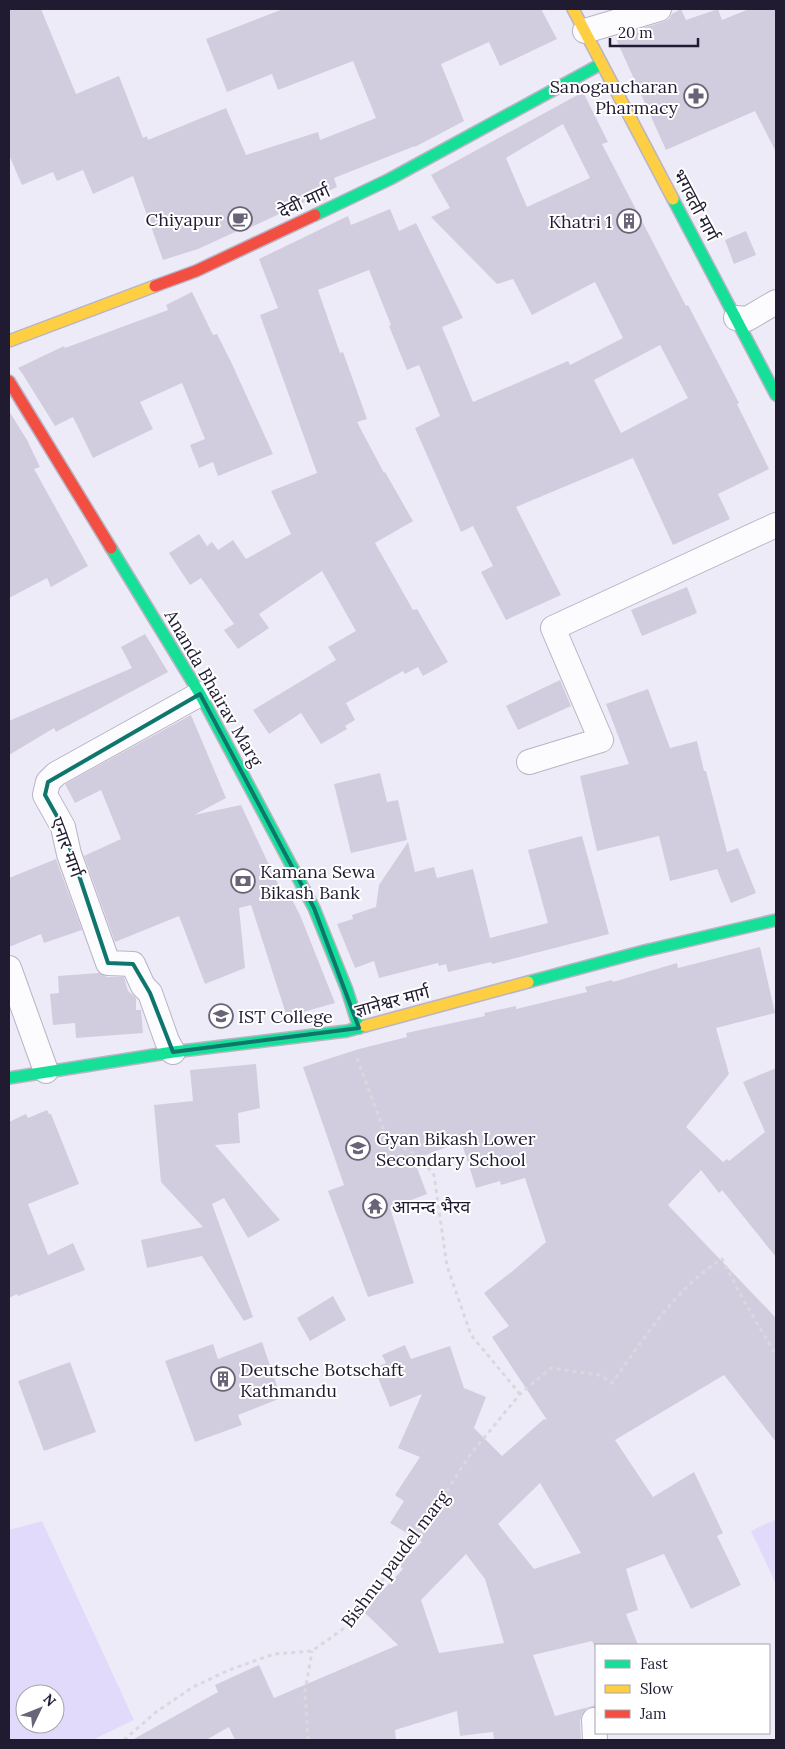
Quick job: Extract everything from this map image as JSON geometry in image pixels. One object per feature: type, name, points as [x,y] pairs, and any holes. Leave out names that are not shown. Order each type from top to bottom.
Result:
[{"type":"street","name":"भगवती मार्ग","points":[[573,9],[776,395]]},
{"type":"street","points":[[585,31],[660,9]]},
{"type":"street","name":"देवी मार्ग","points":[[9,341],[204,267],[390,179],[601,64]]},
{"type":"street","points":[[736,318],[747,318],[776,302]]},
{"type":"street","name":"Ananda Bhairav Marg","points":[[9,381],[200,694],[314,908],[359,1028]]},
{"type":"street","points":[[529,762],[601,740],[553,628],[776,525]]},
{"type":"street","name":"एनार मार्ग","points":[[173,1052],[167,1041],[150,994],[143,986],[133,964],[108,963],[69,854],[63,827],[45,795],[48,782],[56,774],[200,694]]},
{"type":"street","name":"ज्ञानेश्वर मार्ग","points":[[9,1078],[173,1052],[347,1031],[644,952],[776,920]]},
{"type":"street","points":[[9,968],[46,1072]]},
{"type":"path","points":[[347,1031],[385,1133],[394,1143],[419,1156],[434,1175],[447,1266],[471,1335],[520,1394]]},
{"type":"path","name":"Bishnu paudel marg","points":[[312,1651],[350,1624],[429,1518],[470,1455],[520,1394],[551,1368],[599,1375],[612,1383],[660,1316],[705,1270],[722,1259],[776,1355]]},
{"type":"path","points":[[124,1740],[156,1712],[194,1687],[229,1670],[274,1654],[312,1651],[306,1692],[308,1740]]},
{"type":"highlighted area","points":[[200,694],[314,908],[359,1028],[173,1052],[150,993],[133,964],[108,963],[63,827],[45,795],[48,782]]},
{"type":"shaded area","points":[[776,1519],[776,1584],[751,1531]]},
{"type":"shaded area","points":[[42,1521],[134,1720],[92,1740],[9,1740],[9,1530]]},
{"type":"building","points":[[9,9],[41,9],[76,94],[119,76],[143,138],[147,136],[148,140],[226,108],[246,155],[318,132],[320,140],[376,118],[353,61],[278,90],[272,74],[227,92],[206,39],[283,9],[541,9],[557,39],[500,66],[489,42],[441,64],[464,121],[415,147],[334,178],[337,187],[247,229],[246,227],[198,249],[163,260],[133,176],[93,194],[83,170],[57,181],[53,172],[22,185],[9,155]]},
{"type":"building","points":[[681,9],[686,20],[718,9],[722,20],[749,9],[776,9],[776,152],[755,111],[666,150],[616,39],[632,31],[663,22]]},
{"type":"building","points":[[583,92],[608,142],[602,144],[739,403],[737,404],[769,469],[718,494],[730,519],[673,545],[633,458],[516,507],[561,595],[506,620],[481,572],[493,566],[473,526],[461,532],[415,428],[440,416],[419,365],[407,370],[369,270],[318,290],[340,353],[343,352],[367,419],[357,422],[384,473],[413,521],[375,543],[413,610],[417,609],[448,662],[423,676],[418,667],[405,674],[403,671],[346,703],[355,720],[345,726],[347,729],[321,744],[301,713],[269,734],[253,710],[336,660],[328,647],[356,631],[322,571],[259,614],[269,628],[238,649],[224,630],[234,624],[201,578],[190,585],[169,553],[199,534],[207,546],[212,542],[218,550],[233,540],[246,559],[291,534],[271,491],[317,473],[260,315],[278,308],[259,259],[348,216],[351,225],[390,209],[399,231],[416,223],[463,318],[442,327],[473,402],[568,361],[570,365],[623,338],[595,282],[532,315],[513,279],[497,284],[431,217],[450,208],[431,175]],"holes":[[[563,124],[590,178],[527,207],[506,158]],[[660,345],[688,398],[621,433],[594,380]]]},
{"type":"building","points":[[746,231],[756,255],[734,264],[725,240]]},
{"type":"building","points":[[192,292],[213,335],[217,334],[232,364],[273,454],[218,476],[213,462],[199,468],[190,445],[205,439],[182,383],[140,402],[153,429],[93,458],[73,417],[55,426],[18,368],[64,346],[65,348],[168,310],[166,305]]},
{"type":"building","points":[[9,411],[27,440],[40,467],[34,469],[88,566],[51,587],[47,578],[9,598]]},
{"type":"building","points":[[687,587],[697,613],[642,636],[631,610]]},
{"type":"building","points":[[145,634],[168,672],[56,732],[54,728],[9,755],[9,721],[132,668],[121,647]]},
{"type":"building","points":[[560,680],[571,706],[518,730],[506,706]]},
{"type":"building","points":[[648,689],[670,748],[697,741],[727,852],[738,848],[756,893],[731,903],[717,869],[670,881],[659,836],[597,851],[580,776],[629,764],[606,704]]},
{"type":"building","points":[[191,715],[226,798],[194,815],[241,805],[283,895],[288,892],[300,915],[335,1003],[303,1012],[302,1010],[286,1014],[251,905],[239,908],[245,968],[205,984],[179,916],[115,942],[84,856],[121,839],[101,790],[75,803],[65,784]]},
{"type":"building","points":[[380,773],[387,802],[398,800],[407,840],[351,853],[334,784]]},
{"type":"building","points":[[582,836],[609,934],[492,964],[491,962],[448,972],[446,964],[439,966],[438,963],[379,978],[374,961],[355,968],[337,924],[353,919],[352,915],[376,907],[379,885],[408,842],[415,872],[434,867],[437,878],[473,869],[490,938],[548,923],[528,850]]},
{"type":"building","points":[[56,859],[82,930],[44,943],[41,934],[9,947],[9,878]]},
{"type":"building","points":[[760,947],[775,1013],[716,1028],[729,1074],[686,1127],[723,1162],[727,1159],[729,1161],[765,1132],[743,1082],[776,1068],[776,1257],[722,1190],[719,1193],[701,1170],[668,1205],[776,1318],[776,1442],[724,1375],[615,1440],[653,1497],[694,1472],[723,1533],[717,1536],[741,1585],[691,1609],[664,1554],[626,1569],[638,1610],[626,1614],[638,1644],[594,1645],[592,1641],[533,1655],[555,1716],[595,1705],[595,1707],[587,1708],[582,1714],[580,1721],[581,1740],[494,1740],[493,1732],[500,1731],[460,1736],[457,1711],[395,1730],[396,1740],[235,1740],[229,1727],[206,1740],[132,1740],[218,1692],[215,1685],[259,1665],[274,1698],[398,1645],[363,1611],[403,1569],[399,1565],[422,1542],[390,1523],[404,1501],[395,1495],[420,1457],[398,1448],[422,1394],[390,1407],[374,1368],[386,1363],[382,1355],[405,1345],[411,1359],[450,1346],[464,1388],[486,1397],[474,1428],[502,1456],[544,1419],[547,1420],[492,1337],[509,1326],[484,1293],[546,1242],[525,1178],[501,1185],[500,1181],[476,1188],[461,1141],[414,1160],[427,1194],[390,1208],[414,1283],[368,1297],[328,1191],[344,1185],[303,1067],[359,1049],[407,1037],[406,1033],[485,1016],[484,1013],[516,1006],[516,1009],[587,992],[585,987],[612,980],[613,982],[677,963],[678,968]],"holes":[[[540,1483],[581,1553],[534,1569],[498,1524]],[[466,1554],[485,1579],[504,1643],[439,1653],[421,1600]]]},
{"type":"building","points":[[99,973],[107,977],[124,977],[128,991],[136,998],[136,1010],[141,1010],[143,1033],[76,1038],[75,1023],[53,1025],[50,994],[59,993],[58,976]]},
{"type":"building","points":[[256,1064],[260,1108],[238,1113],[240,1143],[215,1145],[280,1220],[248,1238],[224,1198],[212,1204],[253,1317],[244,1321],[202,1256],[147,1268],[141,1240],[203,1227],[161,1182],[154,1105],[193,1101],[190,1070]]},
{"type":"building","points":[[47,1110],[51,1114],[79,1184],[28,1204],[48,1255],[73,1243],[85,1270],[9,1298],[9,1122],[26,1114],[28,1118]]},
{"type":"building","points":[[333,1296],[346,1320],[310,1341],[297,1318]]},
{"type":"building","name":"Deutsche Botschaft Kathmandu","points":[[262,1342],[281,1398],[238,1415],[242,1425],[195,1442],[165,1361],[213,1344],[218,1359]]},
{"type":"building","points":[[70,1362],[96,1432],[44,1451],[18,1381]]},
{"type":"traffic: fast","points":[[315,215],[390,179],[601,64]]},
{"type":"traffic: fast","points":[[673,199],[776,395]]},
{"type":"traffic: fast","points":[[111,548],[200,694],[314,908],[347,990],[359,1028]]},
{"type":"traffic: fast","points":[[528,982],[644,951],[776,920]]},
{"type":"traffic: fast","points":[[9,1078],[173,1052],[347,1031],[365,1026]]},
{"type":"traffic: slow","points":[[573,9],[673,199]]},
{"type":"traffic: slow","points":[[9,341],[155,286]]},
{"type":"traffic: slow","points":[[365,1026],[528,982]]},
{"type":"traffic: jam","points":[[155,286],[196,271],[315,215]]},
{"type":"traffic: jam","points":[[9,381],[111,548]]},
{"type":"place","name":"Sanogaucharan Pharmacy","points":[[696,96]]},
{"type":"place","name":"Chiyapur","points":[[240,219]]},
{"type":"place","name":"Khatri 1","points":[[629,221]]},
{"type":"place","name":"Kamana Sewa Bikash Bank","points":[[243,881]]},
{"type":"place","name":"IST College","points":[[221,1016]]},
{"type":"place","name":"Gyan Bikash Lower Secondary School","points":[[358,1148]]},
{"type":"place","name":"आनन्द भैरव","points":[[375,1206]]},
{"type":"place","name":"Deutsche Botschaft Kathmandu","points":[[223,1379]]}]
